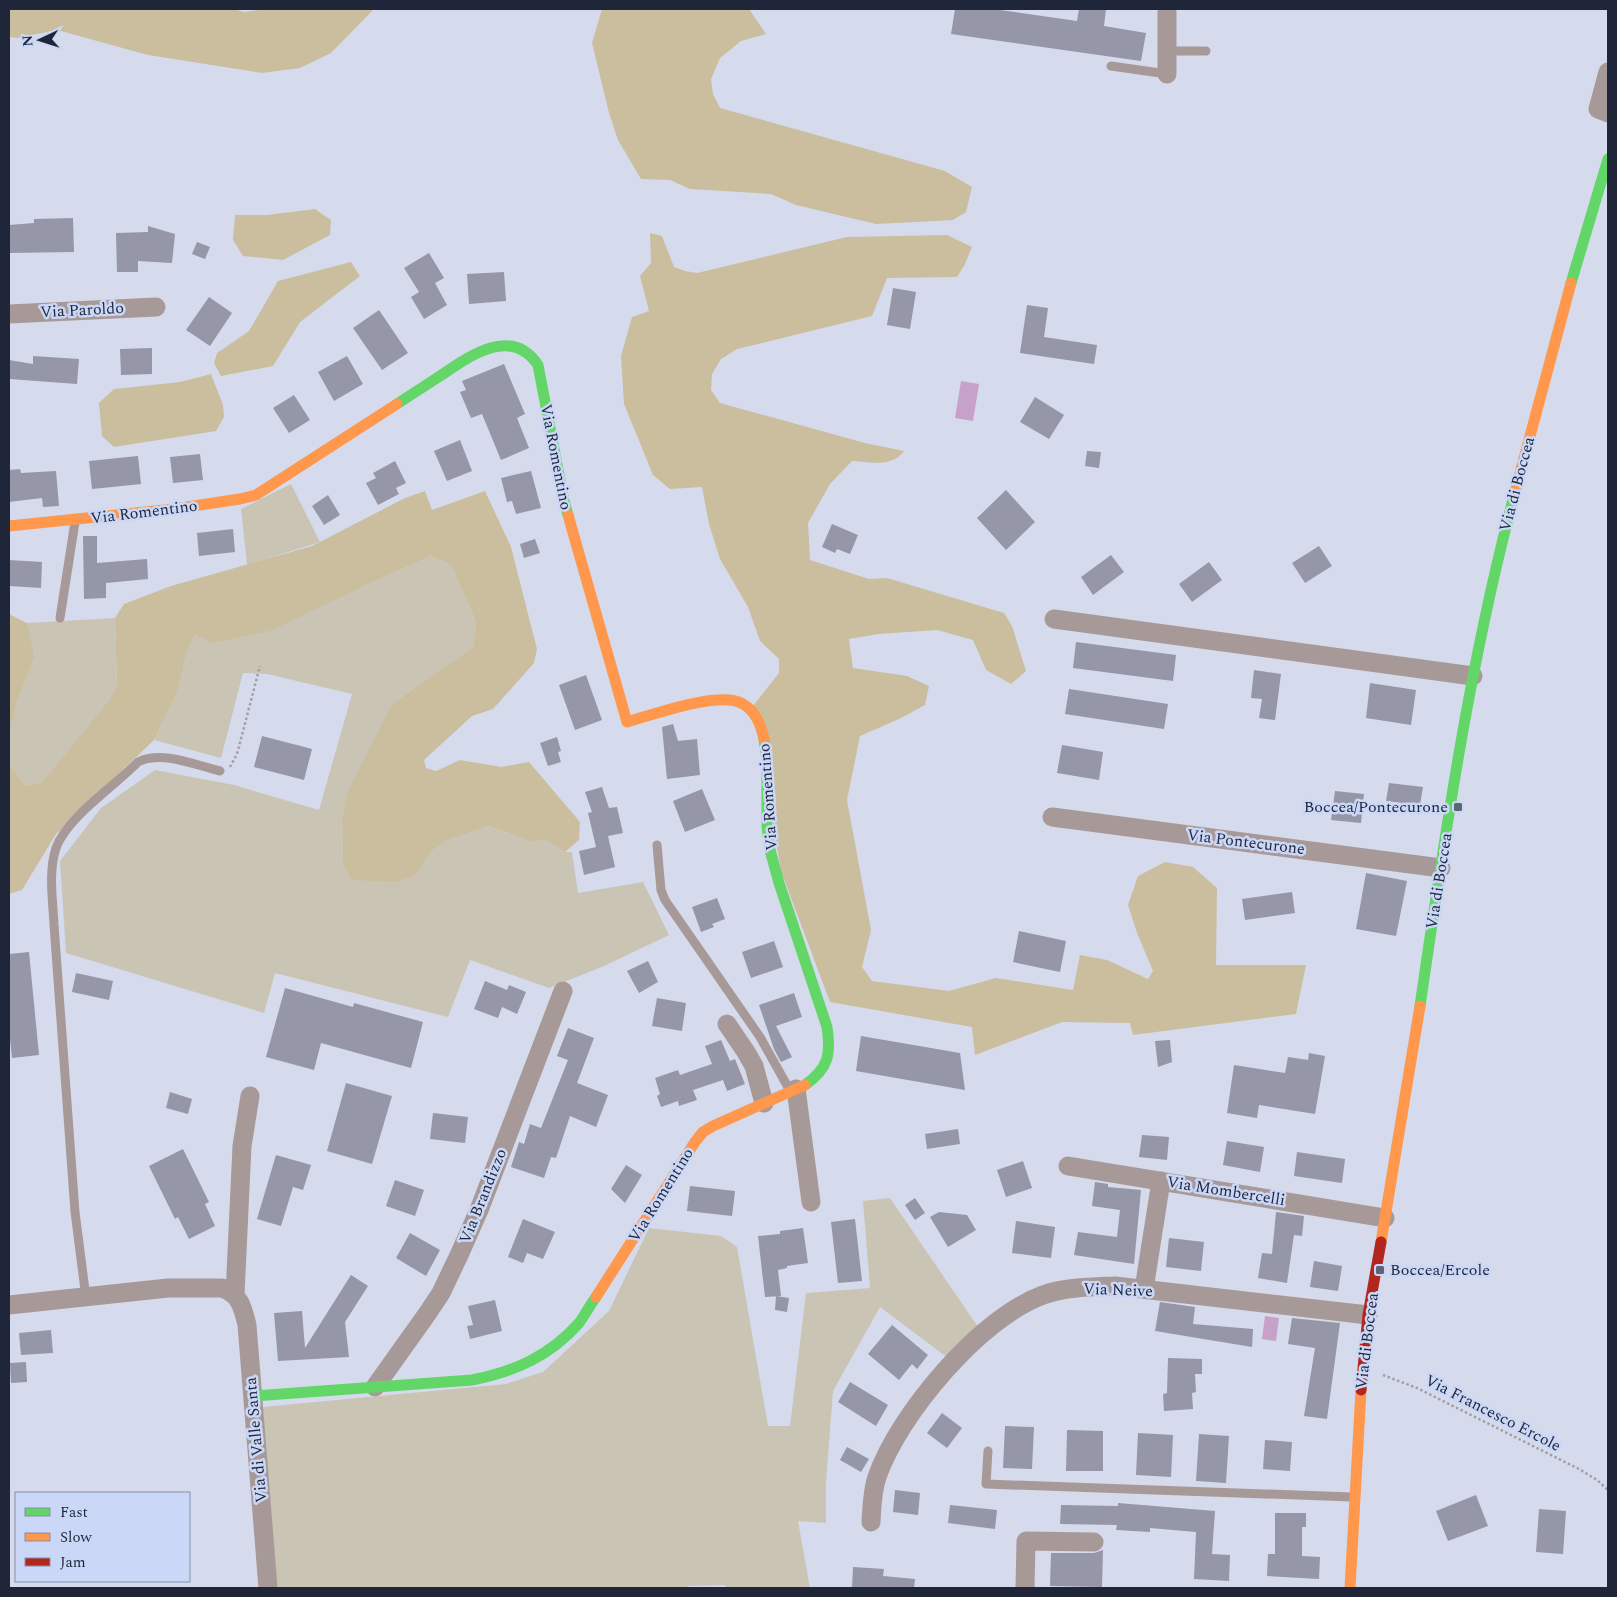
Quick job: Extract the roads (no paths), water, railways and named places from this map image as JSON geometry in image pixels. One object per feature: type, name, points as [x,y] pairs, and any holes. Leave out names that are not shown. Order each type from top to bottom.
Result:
[{"type":"street","points":[[1167,9],[1167,74]]},
{"type":"street","points":[[1608,72],[1598,109],[1608,113]]},
{"type":"street","name":"Via di Boccea","points":[[1350,1588],[1362,1369],[1368,1315],[1473,676],[1499,553],[1570,285],[1608,159]]},
{"type":"street","name":"Via Paroldo","points":[[9,314],[156,307]]},
{"type":"street","name":"Via Romentino","points":[[9,526],[174,509],[240,500],[256,495],[480,351],[514,346],[530,352],[538,365],[569,522],[627,722],[698,703],[734,700],[748,707],[758,720],[763,732],[767,756],[766,808],[770,850],[830,1039],[830,1051],[822,1071],[793,1091],[703,1132],[580,1322],[570,1333],[542,1356],[507,1372],[490,1377],[452,1382],[253,1396]]},
{"type":"street","points":[[1054,619],[1473,676]]},
{"type":"street","name":"Via Pontecurone","points":[[1052,817],[1441,868]]},
{"type":"street","name":"Via Brandizzo","points":[[375,1387],[427,1314],[460,1253],[485,1194],[563,991]]},
{"type":"street","points":[[727,1024],[754,1066],[764,1103]]},
{"type":"street","points":[[793,1091],[811,1202]]},
{"type":"street","points":[[235,1295],[242,1146],[250,1096]]},
{"type":"street","name":"Via Mombercelli","points":[[1068,1166],[1385,1218]]},
{"type":"street","points":[[1144,1289],[1161,1181]]},
{"type":"street","name":"Via Neive","points":[[871,1522],[877,1478],[887,1454],[902,1428],[934,1384],[981,1334],[1006,1314],[1043,1295],[1079,1288],[1114,1286],[1368,1315]]},
{"type":"street","points":[[9,1305],[168,1288],[222,1288],[229,1290],[235,1295]]},
{"type":"street","name":"Via di Valle Santa","points":[[235,1295],[243,1307],[247,1325],[268,1588]]},
{"type":"street","points":[[1025,1588],[1026,1541],[1094,1542]]},
{"type":"lane","points":[[1167,51],[1206,51]]},
{"type":"lane","points":[[1111,66],[1167,74]]},
{"type":"lane","points":[[60,618],[75,520]]},
{"type":"lane","points":[[86,1298],[75,1212],[54,925],[52,870],[56,848],[70,825],[138,762],[144,759],[163,757],[220,771]]},
{"type":"lane","points":[[657,845],[660,883],[665,900],[760,1037],[793,1091]]},
{"type":"lane","points":[[988,1451],[986,1484],[1355,1498]]},
{"type":"place","name":"Boccea/Pontecurone","points":[[1458,807]]},
{"type":"place","name":"Boccea/Ercole","points":[[1380,1270]]}]
